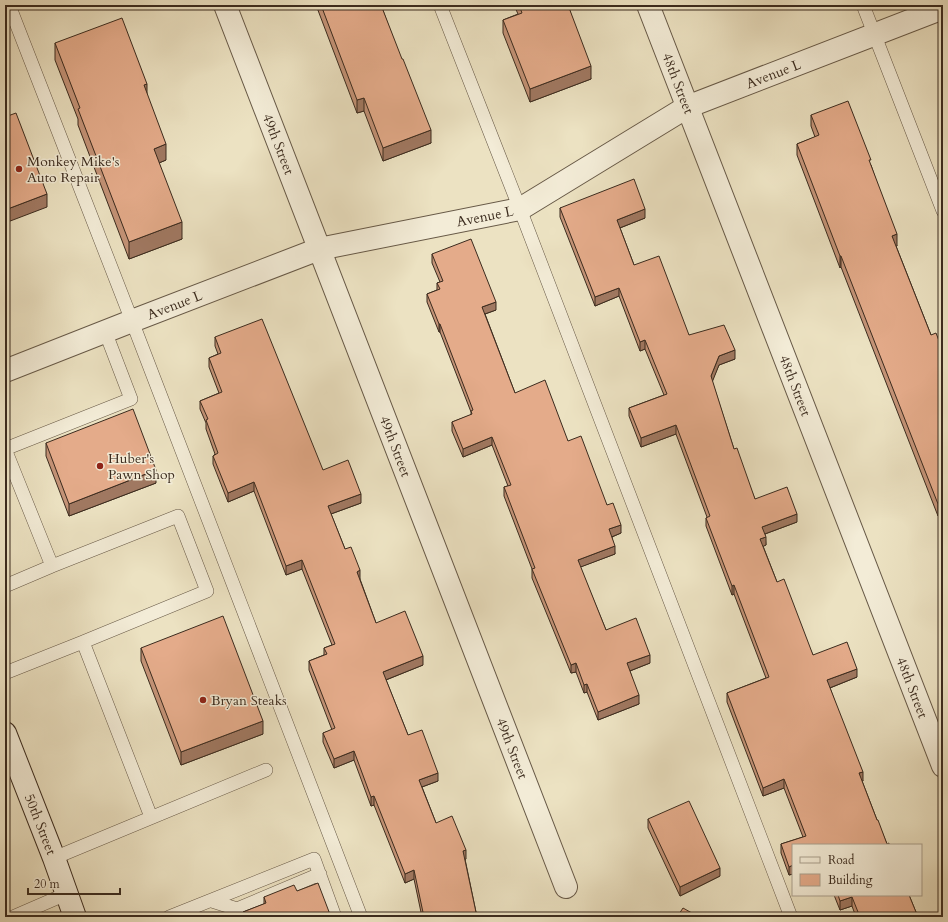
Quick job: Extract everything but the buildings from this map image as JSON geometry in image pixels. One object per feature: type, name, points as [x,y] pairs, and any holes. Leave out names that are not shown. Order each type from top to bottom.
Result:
[{"type":"street","name":"49th Street","points":[[224,5],[566,887]]},
{"type":"street","name":"48th Street","points":[[648,5],[943,766]]},
{"type":"street","name":"Avenue L","points":[[5,371],[319,249],[520,209],[687,107],[943,8]]},
{"type":"street","name":"50th Street","points":[[5,733],[54,858],[75,917]]},
{"type":"lane","points":[[9,5],[361,917]]},
{"type":"lane","points":[[440,5],[792,917]]},
{"type":"lane","points":[[863,5],[943,211]]},
{"type":"lane","points":[[52,566],[7,458],[5,449],[131,399],[106,332]]},
{"type":"lane","points":[[5,586],[178,516],[207,591],[5,673]]},
{"type":"lane","points":[[83,642],[151,817]]},
{"type":"lane","points":[[54,858],[266,770]]},
{"type":"lane","points":[[170,917],[314,859],[335,917]]},
{"type":"lane","points":[[13,917],[66,894]]},
{"type":"place","name":"Monkey Mike's Auto Repair","points":[[19,169]]},
{"type":"place","name":"Huber's Pawn Shop","points":[[100,466]]},
{"type":"place","name":"Bryan Steaks","points":[[203,700]]}]
